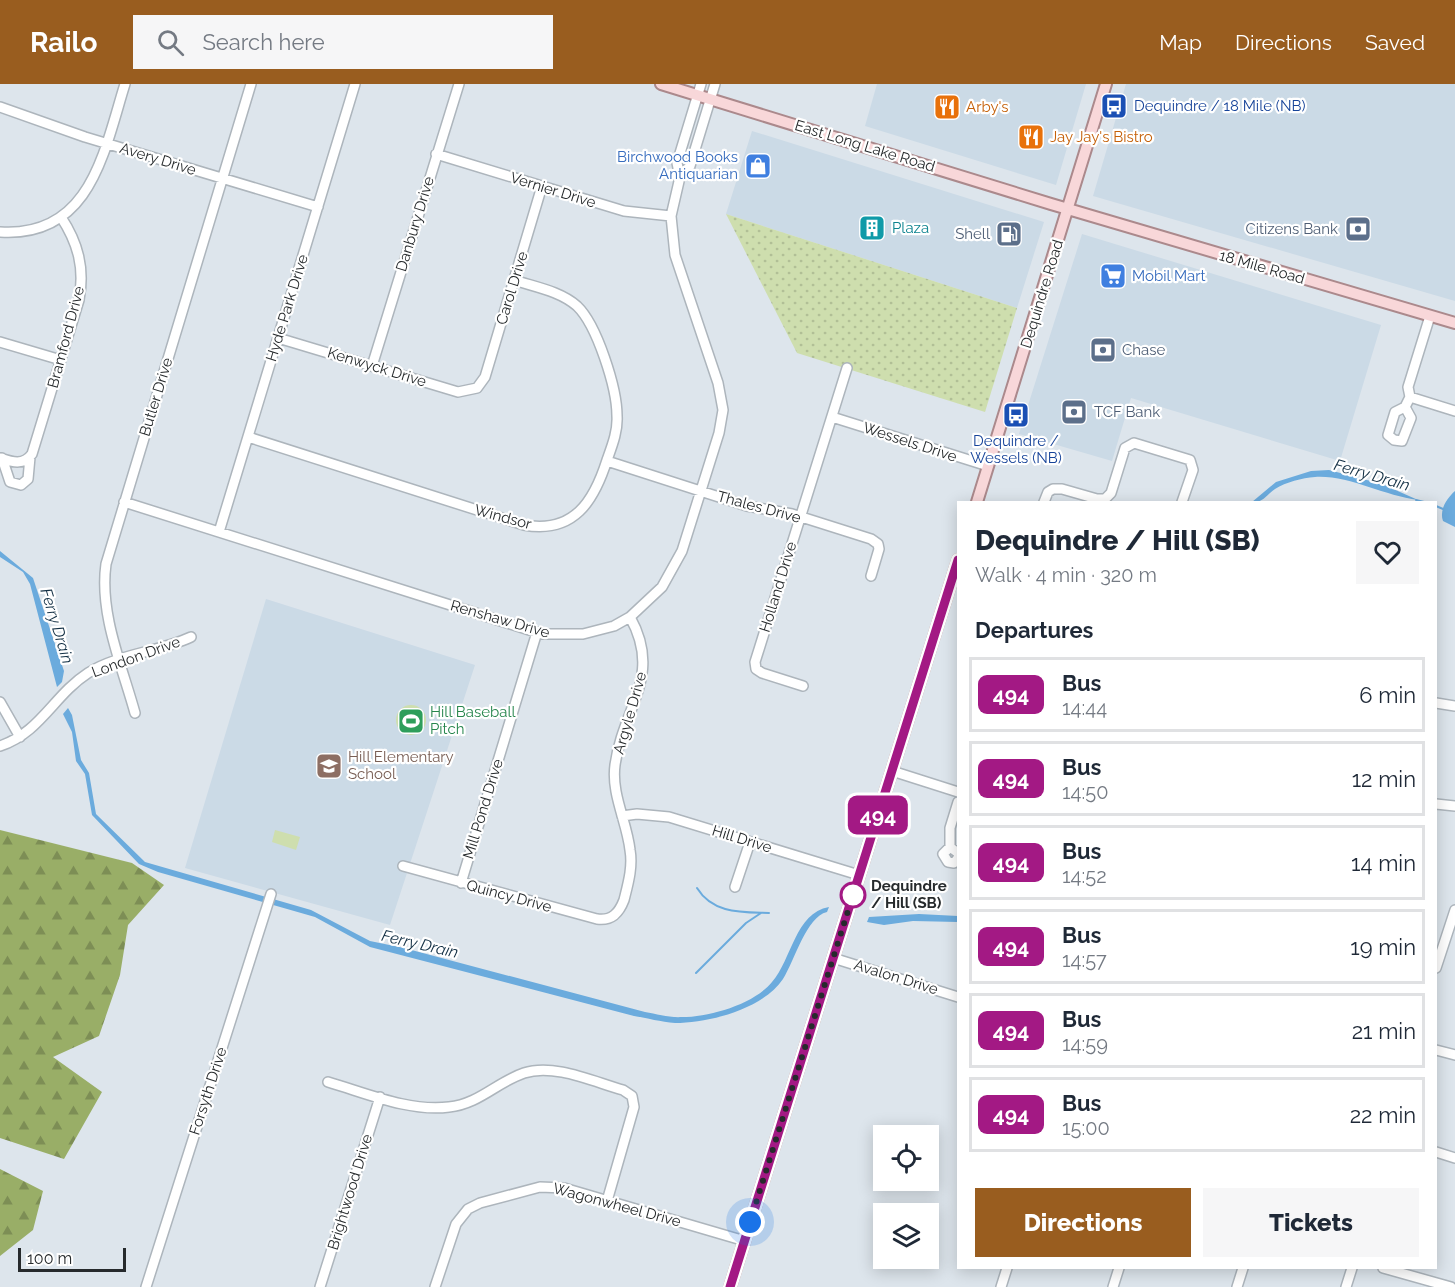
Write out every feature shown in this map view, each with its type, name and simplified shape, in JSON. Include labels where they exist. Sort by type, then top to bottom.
[{"type":"main road","name":"East Long Lake Road","points":[[661,84],[1069,209]]},
{"type":"main road","name":"Dequindre Road","points":[[977,501],[1106,84]]},
{"type":"main road","name":"18 Mile Road","points":[[1069,209],[1455,323]]},
{"type":"main road","points":[[730,1287],[957,569]]},
{"type":"street","points":[[0,232],[35,229],[61,217],[78,202],[90,187],[125,84]]},
{"type":"street","name":"Butler Drive","points":[[135,713],[105,603],[104,582],[108,556],[250,84]]},
{"type":"street","name":"Hyde Park Drive","points":[[219,532],[355,84]]},
{"type":"street","name":"Danbury Drive","points":[[372,366],[459,84]]},
{"type":"street","name":"Renshaw Drive","points":[[124,502],[537,632],[583,634],[604,629],[630,617],[655,596],[672,573],[721,426],[722,398],[675,255],[671,216],[680,177],[677,163],[701,84]]},
{"type":"street","name":"Renshaw Drive","points":[[680,177],[690,166],[715,84]]},
{"type":"street","name":"Avery Drive","points":[[0,107],[106,143],[318,207]]},
{"type":"street","name":"Vernier Drive","points":[[436,154],[624,211],[671,216]]},
{"type":"street","name":"Carol Drive","points":[[477,388],[485,377],[542,186]]},
{"type":"street","name":"Bramford Drive","points":[[1,458],[10,482],[21,485],[28,479],[30,457],[79,300],[81,274],[77,248],[61,217]]},
{"type":"street","name":"Windsor","points":[[248,437],[516,523],[537,527],[561,523],[580,512],[598,488],[607,461],[616,432],[616,404],[591,325],[569,300],[514,280]]},
{"type":"street","points":[[1405,407],[1410,397],[1408,387],[1430,316]]},
{"type":"street","name":"Kenwyck Drive","points":[[278,338],[458,392],[477,388]]},
{"type":"street","points":[[0,342],[61,360]]},
{"type":"street","name":"Holland Drive","points":[[802,686],[762,673],[756,669],[756,658],[847,368]]},
{"type":"street","points":[[1410,397],[1455,411]]},
{"type":"street","name":"Wessels Drive","points":[[832,417],[988,466]]},
{"type":"street","points":[[1044,501],[1048,492],[1056,489],[1097,500],[1109,497],[1125,448],[1130,443],[1187,458],[1192,462],[1193,470],[1182,501]]},
{"type":"street","points":[[1,458],[18,462],[30,457]]},
{"type":"street","name":"Thales Drive","points":[[607,461],[753,507],[800,517],[875,541],[879,549],[871,576]]},
{"type":"street","name":"Argyle Drive","points":[[615,915],[624,898],[631,861],[615,783],[615,764],[644,663],[642,642],[630,617]]},
{"type":"street","name":"Mill Pond Drive","points":[[461,883],[537,632]]},
{"type":"street","name":"London Drive","points":[[0,746],[20,737],[36,725],[83,676],[97,668],[171,646],[191,637]]},
{"type":"street","points":[[0,702],[20,737]]},
{"type":"street","points":[[1437,703],[1455,706]]},
{"type":"street","points":[[892,771],[957,792]]},
{"type":"street","points":[[1437,804],[1455,806]]},
{"type":"street","points":[[957,805],[950,828],[954,850],[944,852],[945,859],[951,863],[957,859]]},
{"type":"street","name":"Hill Drive","points":[[622,816],[637,814],[669,817],[859,875]]},
{"type":"street","points":[[735,887],[750,842]]},
{"type":"street","name":"Quincy Drive","points":[[402,866],[597,919],[605,920],[615,915]]},
{"type":"street","name":"Forsyth Drive","points":[[146,1287],[269,899]]},
{"type":"street","points":[[1437,965],[1455,910]]},
{"type":"street","name":"Avalon Drive","points":[[833,958],[957,997]]},
{"type":"street","points":[[1437,1050],[1455,1055]]},
{"type":"street","points":[[328,1082],[421,1107],[450,1107],[478,1100],[524,1073],[541,1070],[626,1092],[633,1099],[634,1107],[607,1201]]},
{"type":"street","name":"Brightwood Drive","points":[[320,1287],[380,1097]]},
{"type":"street","points":[[1437,1152],[1455,1158]]},
{"type":"street","name":"Wagonwheel Drive","points":[[435,1287],[456,1224],[471,1207],[548,1186],[745,1240]]},
{"type":"street","points":[[1001,1287],[1007,1269]]},
{"type":"street","points":[[1113,1287],[1119,1269]]},
{"type":"street","points":[[1236,1287],[1243,1269]]},
{"type":"street","points":[[1346,1287],[1352,1269]]},
{"type":"street","points":[[1387,1269],[1450,1287]]},
{"type":"shaded area","points":[[877,84],[1086,84],[1056,185],[865,126]]},
{"type":"shaded area","points":[[1126,84],[1455,84],[1455,301],[1093,196]]},
{"type":"shaded area","points":[[752,131],[1044,222],[1017,308],[726,214]]},
{"type":"shaded area","points":[[1082,234],[1381,325],[1340,461],[1131,398],[1112,461],[1019,434]]},
{"type":"shaded area","name":"Hill Elementary School","points":[[266,599],[475,665],[390,925],[185,868]]},
{"type":"green space","points":[[726,214],[1017,308],[985,412],[797,353]]},
{"type":"green space","name":"Hill Baseball Pitch","points":[[411,705],[422,709],[426,720],[422,731],[411,735],[400,731],[396,720],[400,709]]},
{"type":"green space","points":[[0,830],[132,863],[164,885],[128,925],[120,975],[99,1036],[53,1057],[102,1092],[64,1159],[0,1138]]},
{"type":"green space","points":[[275,830],[300,837],[296,850],[272,842]]},
{"type":"green space","points":[[0,1169],[43,1191],[33,1230],[0,1256]]},
{"type":"water","name":"Ferry Drain","points":[[1329,470],[1382,484],[1418,500],[1341,479],[1315,477],[1284,484],[1262,500],[1253,501],[1276,482],[1311,471]]},
{"type":"water","points":[[1455,491],[1455,527],[1443,521],[1442,513],[1444,504]]},
{"type":"water","name":"Ferry Drain","points":[[0,551],[33,578],[64,671],[62,682],[57,687],[30,584],[23,572],[0,557]]},
{"type":"water","name":"Ferry Drain","points":[[68,708],[72,715],[81,760],[89,773],[96,814],[145,862],[311,910],[370,941],[645,1012],[673,1017],[693,1016],[731,1008],[764,990],[779,972],[801,927],[818,911],[829,907],[827,912],[813,922],[807,930],[783,979],[774,990],[762,999],[734,1012],[689,1022],[675,1023],[634,1016],[370,947],[315,917],[158,872],[139,864],[92,815],[85,774],[76,761],[72,732],[63,714]]},
{"type":"water","points":[[919,914],[957,916],[957,922],[913,921],[884,925],[867,922],[869,917]]},
{"type":"waterway","name":"Ferry Drain","points":[[1416,500],[1420,501]]},
{"type":"waterway","points":[[1437,506],[1443,509]]},
{"type":"waterway","points":[[697,888],[711,903],[720,907],[739,912],[769,913]]},
{"type":"waterway","points":[[696,973],[746,923],[761,913]]},
{"type":"bus line","name":"494","points":[[730,1287],[957,563]]},
{"type":"place","name":"Dequindre / 18 Mile (NB)","points":[[1114,106]]},
{"type":"place","name":"Arby's","points":[[947,107]]},
{"type":"place","name":"Jay Jay's Bistro","points":[[1031,137]]},
{"type":"place","name":"Birchwood Books Antiquarian","points":[[758,166]]},
{"type":"place","name":"Plaza","points":[[872,228]]},
{"type":"place","name":"Citizens Bank","points":[[1358,229]]},
{"type":"place","name":"Shell","points":[[1009,234]]},
{"type":"place","name":"Mobil Mart","points":[[1113,276]]},
{"type":"place","name":"Chase","points":[[1103,350]]},
{"type":"place","name":"TCF Bank","points":[[1074,412]]},
{"type":"place","name":"Dequindre / Wessels (NB)","points":[[1016,415]]},
{"type":"place","name":"Hill Baseball Pitch","points":[[411,721]]},
{"type":"place","name":"Hill Elementary School","points":[[329,766]]},
{"type":"place","name":"Dequindre / Hill (SB)","points":[[853,895]]},
{"type":"route","points":[[750,1222],[853,895]]}]
